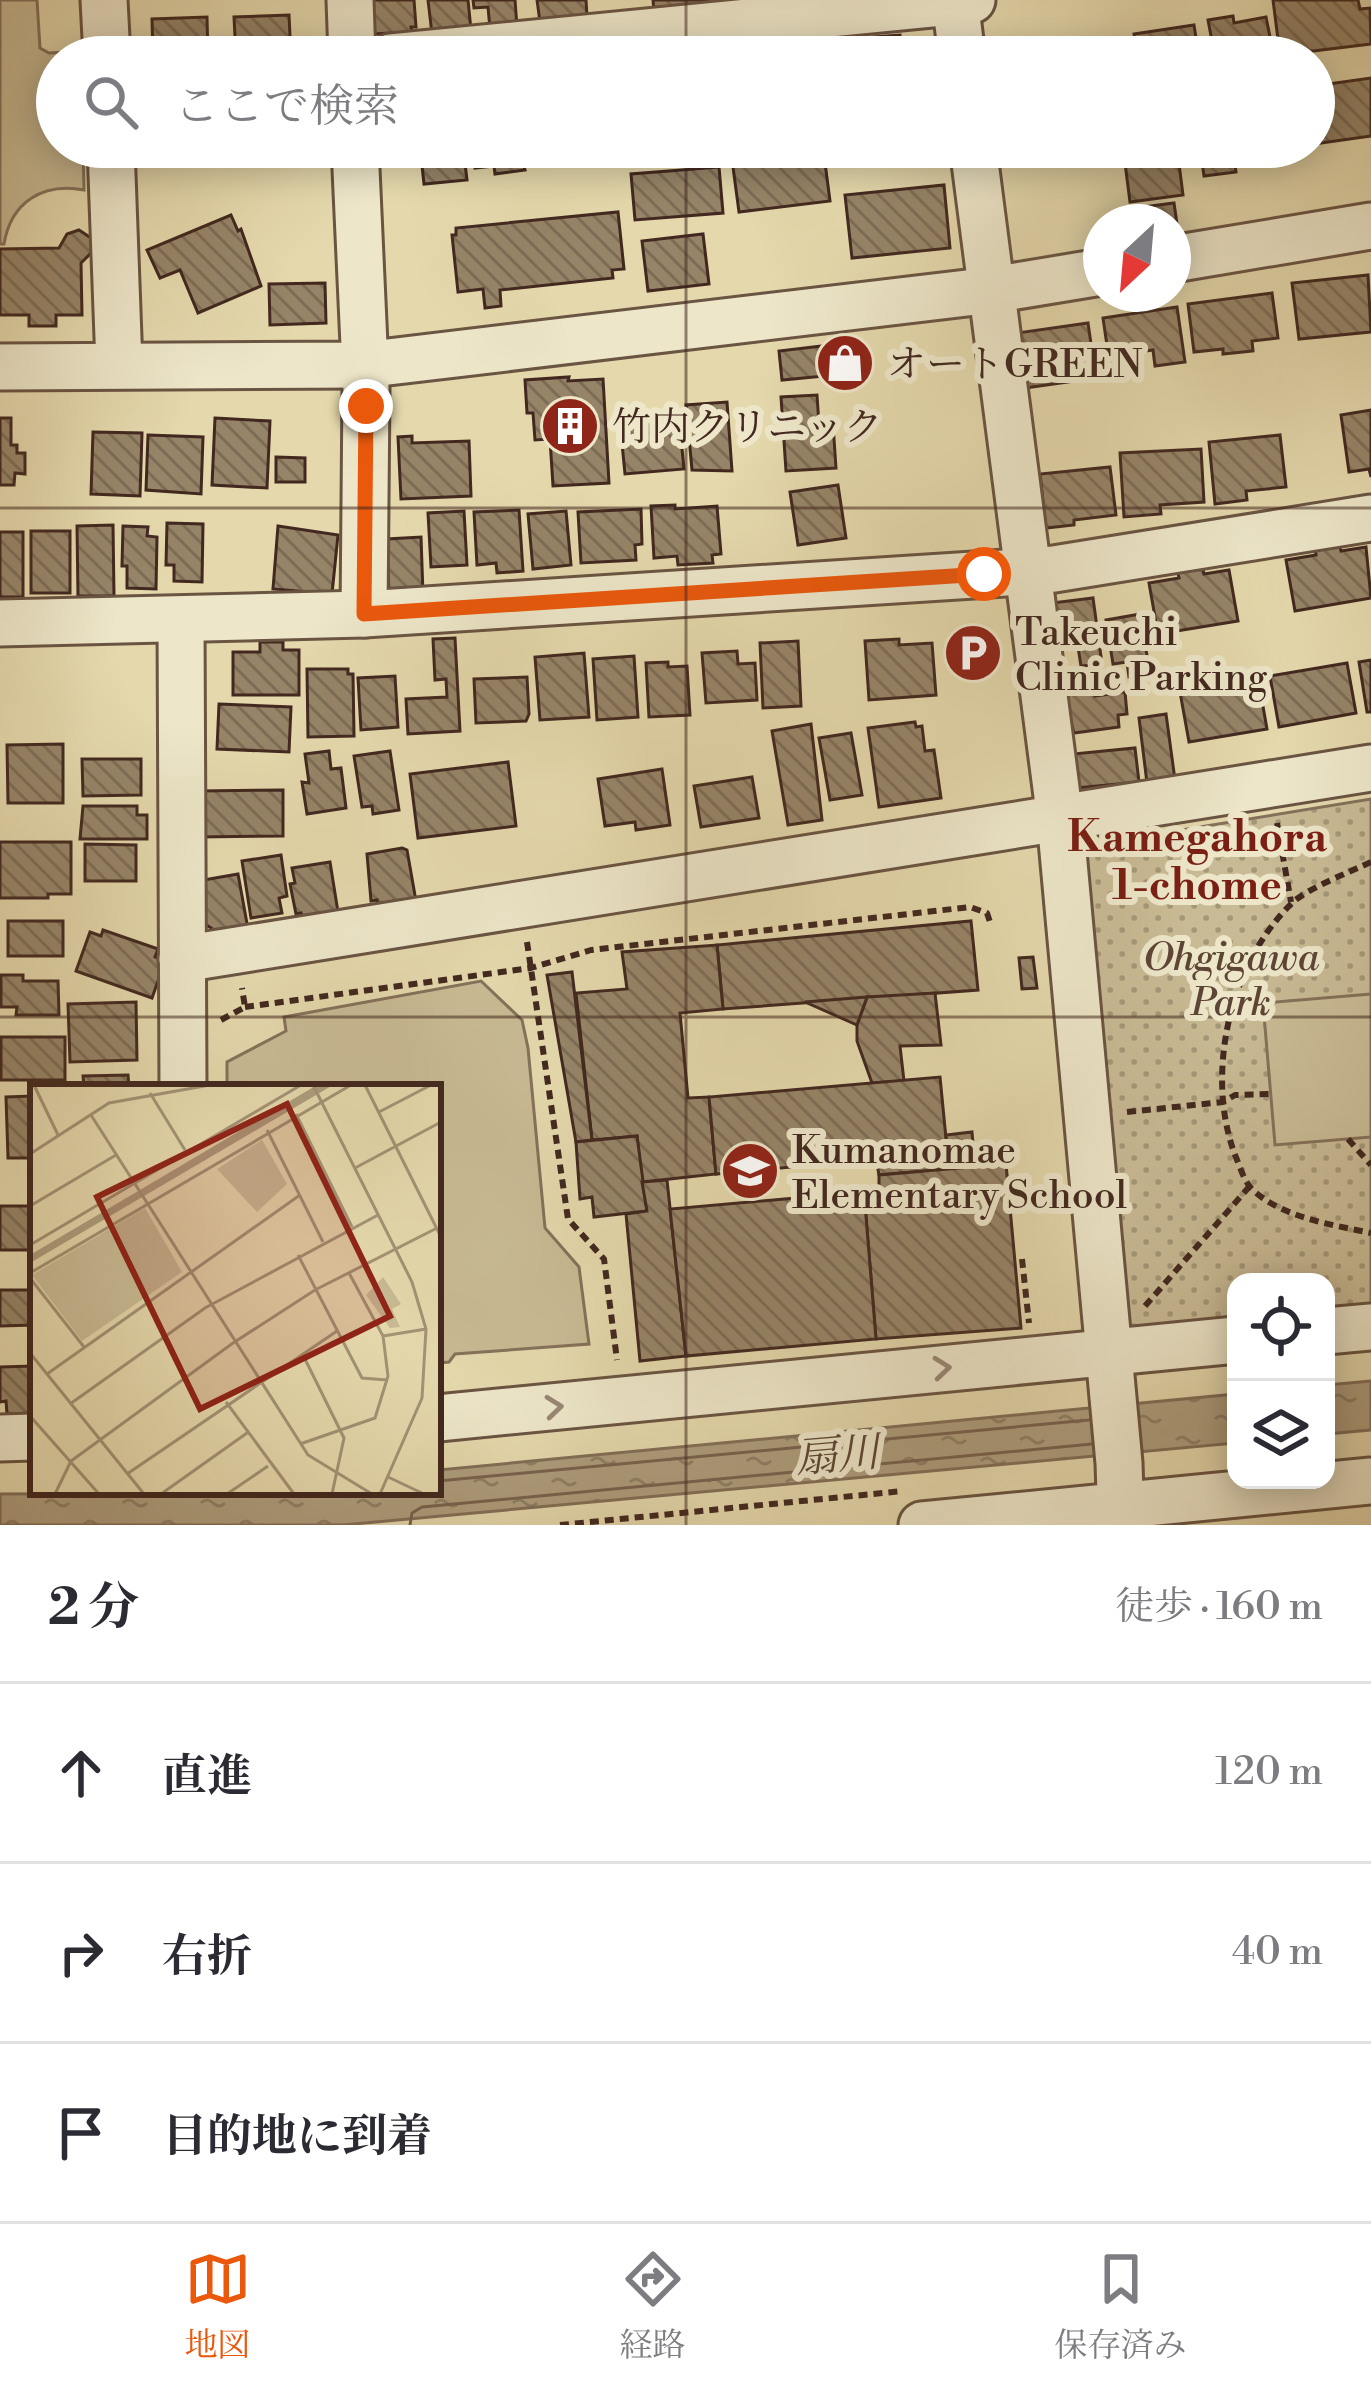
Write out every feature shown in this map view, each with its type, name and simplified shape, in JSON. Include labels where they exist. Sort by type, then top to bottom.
[{"type":"street","points":[[104,0],[106,36]]},
{"type":"street","points":[[350,0],[351,36]]},
{"type":"street","points":[[509,36],[616,17],[960,1],[961,36]]},
{"type":"street","points":[[111,168],[119,365]]},
{"type":"street","points":[[356,168],[366,389],[364,614]]},
{"type":"street","points":[[976,168],[1060,819],[1119,1498]]},
{"type":"street","points":[[1191,256],[1371,226]]},
{"type":"street","points":[[0,367],[363,365],[992,290],[1083,275]]},
{"type":"street","points":[[0,623],[364,614],[1029,572],[1371,518]]},
{"type":"street","points":[[181,620],[183,1084]]},
{"type":"street","points":[[182,959],[1371,768]]},
{"type":"street","points":[[1335,1330],[1371,1327]]},
{"type":"street","points":[[441,1418],[1109,1374],[1227,1342]]},
{"type":"street","points":[[913,1508],[1371,1481]]},
{"type":"path","points":[[1278,831],[1292,902]]},
{"type":"path","points":[[1371,862],[1292,902],[1240,983],[1230,1017],[1222,1102],[1232,1145],[1250,1187],[1286,1209],[1371,1233]]},
{"type":"path","points":[[207,1026],[245,1007],[531,968],[591,950],[970,908],[987,913],[990,922]]},
{"type":"path","points":[[526,934],[568,1219],[604,1259],[617,1366]]},
{"type":"path","points":[[242,982],[245,1007]]},
{"type":"path","points":[[1088,1116],[1271,1094]]},
{"type":"path","points":[[1348,1139],[1371,1165]]},
{"type":"path","points":[[1157,1293],[1250,1187]]},
{"type":"path","points":[[1022,1259],[1030,1336]]},
{"type":"path","points":[[560,1525],[913,1508]]},
{"type":"green space","points":[[0,0],[37,0],[36,168],[83,168],[84,190],[55,189],[31,198],[0,244]]},
{"type":"green space","name":"Ohgigawa Park","points":[[1371,799],[1371,1316],[1335,1319],[1335,1273],[1227,1273],[1227,1330],[1142,1339],[1124,1323],[1078,861],[1090,845]]},
{"type":"green space","points":[[481,981],[522,1020],[545,1228],[579,1267],[589,1344],[455,1354],[449,1362],[441,1363],[441,1084],[227,1084],[227,1062],[286,1031],[284,1017]]},
{"type":"green space","points":[[1371,994],[1371,1137],[1275,1145],[1263,1003]]},
{"type":"water","points":[[1371,1381],[1371,1430],[1335,1433],[1335,1384]]},
{"type":"water","name":"扇川","points":[[1227,1395],[1227,1444],[343,1525],[0,1525],[0,1494],[441,1495],[441,1470]]},
{"type":"building","points":[[372,0],[414,0],[416,27],[411,27],[412,32],[373,34]]},
{"type":"building","points":[[428,0],[468,0],[471,30],[432,34]]},
{"type":"building","points":[[473,0],[515,0],[517,27],[490,29],[488,7],[474,8]]},
{"type":"building","points":[[537,0],[586,0],[587,17],[540,22]]},
{"type":"building","points":[[653,0],[709,0],[710,6],[654,11]]},
{"type":"building","points":[[1273,0],[1358,0],[1360,9],[1370,8],[1371,44],[1335,48],[1335,36],[1278,36]]},
{"type":"building","points":[[289,15],[290,36],[235,36],[234,17]]},
{"type":"building","points":[[1233,16],[1234,23],[1266,17],[1270,36],[1211,36],[1208,20]]},
{"type":"building","points":[[207,17],[207,36],[152,36],[152,19]]},
{"type":"building","points":[[1194,25],[1196,36],[1134,36]]},
{"type":"building","points":[[1371,78],[1371,136],[1335,141],[1335,83]]},
{"type":"building","points":[[422,168],[466,168],[467,180],[424,184]]},
{"type":"building","points":[[494,168],[525,170],[495,174]]},
{"type":"building","points":[[719,168],[723,213],[635,220],[631,174]]},
{"type":"building","points":[[733,168],[826,168],[830,201],[739,212]]},
{"type":"building","points":[[1126,168],[1180,168],[1183,195],[1130,202]]},
{"type":"building","points":[[1203,168],[1235,168],[1236,172],[1204,176]]},
{"type":"building","points":[[944,185],[950,248],[852,258],[845,195]]},
{"type":"building","points":[[618,212],[624,269],[612,270],[613,278],[500,290],[501,306],[485,308],[483,289],[458,292],[452,235],[456,228]]},
{"type":"building","points":[[231,215],[238,231],[241,229],[261,286],[198,313],[180,270],[160,278],[147,250]]},
{"type":"building","points":[[79,230],[91,238],[94,250],[81,263],[82,315],[56,315],[56,326],[29,326],[29,315],[0,315],[0,249],[59,248],[67,234]]},
{"type":"building","points":[[703,234],[709,284],[648,291],[642,241]]},
{"type":"building","points":[[1368,275],[1371,332],[1299,339],[1292,283]]},
{"type":"building","points":[[325,283],[326,323],[270,325],[269,284]]},
{"type":"building","points":[[1272,293],[1278,338],[1252,341],[1253,351],[1194,352],[1191,304]]},
{"type":"building","points":[[1178,312],[1185,362],[1155,366],[1153,350],[1138,352],[1141,369],[1111,373],[1103,318]]},
{"type":"building","points":[[1088,323],[1096,378],[1025,388],[1017,333]]},
{"type":"building","name":"オートGREEN","points":[[853,345],[856,379],[838,380],[835,347]]},
{"type":"building","points":[[822,346],[825,376],[782,380],[779,351]]},
{"type":"building","name":"竹内クリニック","points":[[569,377],[568,381],[603,379],[609,483],[553,486],[550,439],[535,440],[525,380]]},
{"type":"building","points":[[817,395],[819,425],[833,424],[836,468],[786,471],[781,397]]},
{"type":"building","points":[[727,402],[732,471],[692,470],[686,405]]},
{"type":"building","points":[[1371,410],[1371,477],[1369,469],[1349,472],[1341,415]]},
{"type":"building","points":[[0,418],[11,418],[11,445],[17,445],[17,453],[25,453],[25,474],[15,473],[14,485],[0,485]]},
{"type":"building","points":[[215,418],[270,421],[267,488],[212,485]]},
{"type":"building","points":[[679,418],[684,469],[625,474],[620,423]]},
{"type":"building","points":[[93,432],[142,433],[140,496],[91,494]]},
{"type":"building","points":[[148,435],[203,437],[201,494],[146,490]]},
{"type":"building","points":[[1280,435],[1286,487],[1246,491],[1247,500],[1215,504],[1209,442]]},
{"type":"building","points":[[412,436],[412,443],[469,441],[471,496],[401,499],[398,437]]},
{"type":"building","points":[[1201,449],[1204,502],[1160,505],[1161,514],[1124,517],[1120,453]]},
{"type":"building","points":[[276,457],[305,458],[305,482],[276,482]]},
{"type":"building","points":[[1110,467],[1116,515],[1046,528],[1040,474]]},
{"type":"building","points":[[838,485],[846,538],[798,545],[790,492]]},
{"type":"building","points":[[675,505],[675,509],[717,506],[721,554],[712,555],[713,563],[678,565],[677,556],[654,558],[651,506]]},
{"type":"building","points":[[641,509],[642,544],[635,545],[636,560],[581,563],[578,512]]},
{"type":"building","points":[[519,510],[523,571],[497,573],[496,563],[477,565],[474,512]]},
{"type":"building","points":[[464,511],[467,565],[431,567],[428,513]]},
{"type":"building","points":[[566,511],[571,565],[533,569],[528,514]]},
{"type":"building","points":[[167,523],[203,524],[202,582],[174,581],[174,565],[166,565]]},
{"type":"building","points":[[113,525],[114,596],[78,596],[77,526]]},
{"type":"building","points":[[123,526],[148,527],[147,536],[157,537],[156,589],[127,588]]},
{"type":"building","points":[[278,526],[338,535],[332,594],[273,589]]},
{"type":"building","points":[[31,531],[70,531],[70,593],[31,593]]},
{"type":"building","points":[[0,532],[23,532],[23,597],[0,597]]},
{"type":"building","points":[[421,537],[423,594],[389,595],[387,539]]},
{"type":"building","points":[[1339,542],[1341,551],[1366,547],[1371,598],[1295,611],[1286,560],[1316,555],[1315,546]]},
{"type":"building","points":[[1202,565],[1204,574],[1229,570],[1238,621],[1158,634],[1149,583],[1179,578],[1177,569]]},
{"type":"building","points":[[1093,598],[1102,664],[1081,666],[1078,647],[1061,650],[1052,603]]},
{"type":"building","points":[[1140,614],[1150,673],[1129,677],[1127,662],[1113,664],[1106,620]]},
{"type":"building","points":[[455,638],[460,731],[408,734],[406,699],[447,697],[446,679],[435,680],[433,639]]},
{"type":"building","points":[[899,639],[899,645],[932,643],[936,695],[869,700],[865,641]]},
{"type":"building","points":[[798,641],[801,706],[763,708],[760,643]]},
{"type":"building","points":[[260,642],[283,642],[283,650],[299,650],[299,695],[233,695],[233,652],[260,652]]},
{"type":"building","points":[[737,651],[738,664],[755,663],[757,700],[706,703],[702,653]]},
{"type":"building","points":[[584,653],[589,717],[540,720],[535,657]]},
{"type":"building","points":[[634,656],[638,717],[597,720],[593,659]]},
{"type":"building","points":[[1371,660],[1371,712],[1367,712],[1359,662]]},
{"type":"building","points":[[668,662],[668,667],[687,666],[690,715],[649,717],[646,663]]},
{"type":"building","points":[[1347,663],[1356,713],[1279,727],[1270,676]]},
{"type":"building","points":[[307,669],[348,669],[353,674],[354,736],[308,737]]},
{"type":"building","points":[[395,676],[398,727],[361,730],[358,678]]},
{"type":"building","points":[[527,677],[526,721],[476,723],[474,679]]},
{"type":"building","points":[[1258,678],[1267,729],[1189,742],[1180,692]]},
{"type":"building","points":[[1095,689],[1095,696],[1125,692],[1127,714],[1118,715],[1119,727],[1074,733],[1064,693]]},
{"type":"building","points":[[219,704],[291,707],[289,752],[217,749]]},
{"type":"building","points":[[1166,714],[1175,780],[1147,783],[1139,718]]},
{"type":"building","points":[[915,722],[916,727],[922,726],[925,751],[934,750],[941,798],[879,807],[868,728]]},
{"type":"building","points":[[811,724],[822,820],[788,825],[772,731]]},
{"type":"building","points":[[851,733],[862,795],[830,800],[819,738]]},
{"type":"building","points":[[63,744],[63,803],[8,803],[7,745]]},
{"type":"building","points":[[1135,748],[1139,782],[1076,788],[1073,754]]},
{"type":"building","points":[[329,751],[331,769],[341,768],[346,808],[307,814],[302,782],[309,783],[305,754]]},
{"type":"building","points":[[390,751],[399,810],[373,814],[372,806],[362,807],[354,756]]},
{"type":"building","points":[[82,759],[141,759],[141,795],[83,796]]},
{"type":"building","points":[[508,762],[516,826],[418,838],[410,774]]},
{"type":"building","points":[[662,769],[670,825],[636,830],[635,822],[605,826],[598,779]]},
{"type":"building","points":[[752,777],[759,818],[701,827],[694,786]]},
{"type":"building","points":[[283,790],[283,836],[199,837],[199,791]]},
{"type":"building","points":[[83,806],[137,806],[137,815],[147,815],[147,839],[80,839]]},
{"type":"building","points":[[0,842],[71,842],[71,894],[0,898]]},
{"type":"building","points":[[85,844],[136,845],[136,881],[85,881]]},
{"type":"building","points":[[407,850],[416,901],[379,909],[377,900],[371,901],[367,854]]},
{"type":"building","points":[[281,855],[287,896],[279,898],[282,913],[251,918],[242,861]]},
{"type":"building","points":[[330,862],[338,912],[302,918],[301,913],[296,914],[290,884],[295,883],[292,868]]},
{"type":"building","points":[[238,874],[248,929],[220,934],[205,924],[198,881]]},
{"type":"building","points":[[8,921],[63,921],[63,956],[8,956]]},
{"type":"building","points":[[971,921],[978,990],[723,1009],[717,945]]},
{"type":"building","points":[[103,930],[158,949],[155,957],[165,961],[152,998],[76,971],[90,932],[101,936]]},
{"type":"building","points":[[717,945],[723,1009],[680,1013],[688,1098],[709,1097],[716,1174],[642,1182],[637,1136],[592,1140],[576,993],[627,989],[622,952]]},
{"type":"building","points":[[1033,957],[1037,988],[1022,989],[1019,958]]},
{"type":"building","points":[[572,972],[592,1140],[576,1142],[547,975]]},
{"type":"building","points":[[1,975],[23,975],[23,981],[58,981],[59,1015],[16,1015],[17,1007],[1,1007]]},
{"type":"building","points":[[935,993],[941,1045],[900,1046],[904,1081],[872,1083],[857,1041],[867,997]]},
{"type":"building","points":[[867,997],[857,1025],[805,1002]]},
{"type":"building","points":[[136,1002],[137,1060],[70,1062],[68,1004]]},
{"type":"building","points":[[1,1037],[65,1037],[65,1080],[1,1080]]},
{"type":"building","points":[[128,1075],[129,1084],[84,1084],[83,1076]]},
{"type":"building","points":[[940,1077],[949,1169],[879,1175],[876,1159],[716,1174],[709,1097]]},
{"type":"building","points":[[30,1096],[30,1158],[8,1158],[6,1097]]},
{"type":"building","points":[[972,1132],[975,1167],[949,1169],[946,1135]]},
{"type":"building","points":[[637,1136],[647,1211],[594,1217],[592,1197],[580,1199],[576,1142]]},
{"type":"building","points":[[1006,1164],[1021,1328],[876,1339],[864,1192],[879,1190],[879,1175]]},
{"type":"building","points":[[667,1180],[686,1356],[640,1361],[626,1214],[647,1211],[642,1182]]},
{"type":"building","points":[[864,1192],[876,1339],[686,1356],[670,1209]]},
{"type":"building","points":[[0,1206],[30,1206],[30,1250],[0,1250]]},
{"type":"building","points":[[0,1290],[30,1290],[30,1325],[0,1326]]},
{"type":"building","points":[[30,1366],[30,1413],[7,1414],[6,1401],[0,1402],[0,1367]]},
{"type":"place","name":"オートGREEN","points":[[845,363]]},
{"type":"place","name":"竹内クリニック","points":[[570,426]]},
{"type":"place","name":"Takeuchi Clinic Parking","points":[[973,653]]},
{"type":"place","name":"Kumanomae Elementary School","points":[[750,1171]]},
{"type":"district","name":"Kamegahora 1-chome","points":[[1197,860]]},
{"type":"route","points":[[366,406],[364,614],[984,574]]}]
